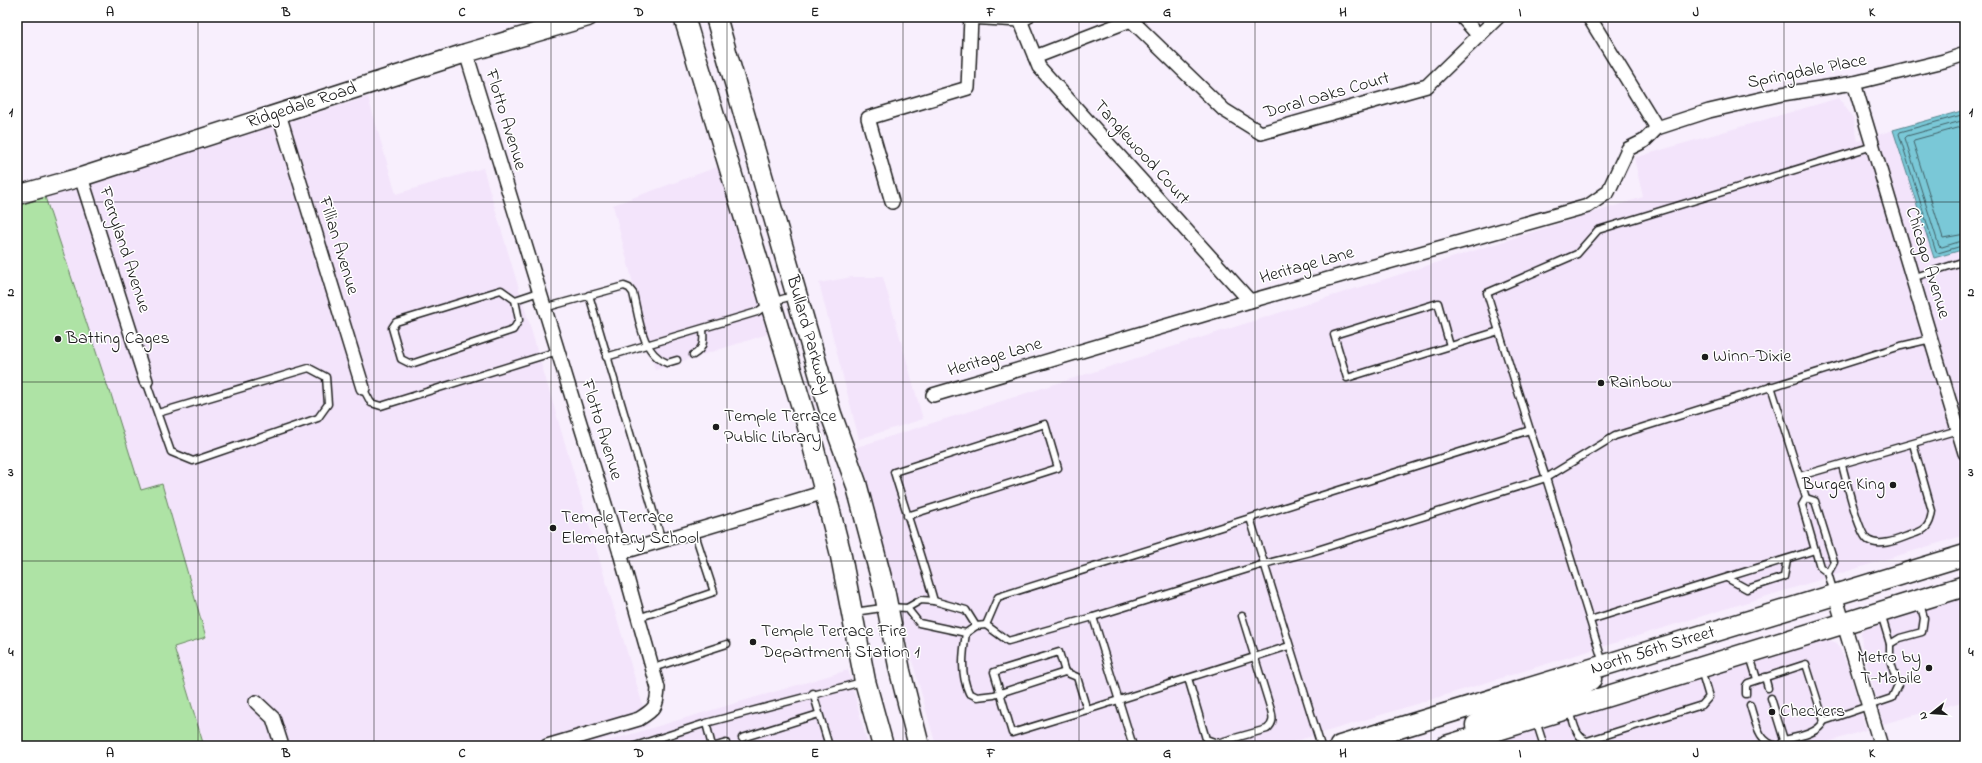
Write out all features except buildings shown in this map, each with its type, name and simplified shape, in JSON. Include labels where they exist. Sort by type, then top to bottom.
[{"type":"main road","name":"Bullard Parkway","points":[[684,17],[809,430],[840,551],[865,681],[883,746]]},
{"type":"main road","name":"Bullard Parkway","points":[[716,17],[832,414],[898,608],[900,671],[920,746]]},
{"type":"main road","name":"North 56th Street","points":[[1340,746],[1367,741],[1965,554]]},
{"type":"main road","name":"North 56th Street","points":[[1446,746],[1478,738],[1535,718],[1965,586]]},
{"type":"main road","points":[[1478,738],[1476,725],[1488,718],[1571,690],[1594,676],[1604,666]]},
{"type":"street","name":"Ridgedale Road","points":[[17,195],[279,114],[466,53],[588,17]]},
{"type":"street","points":[[892,202],[868,118],[968,88],[970,17],[1024,18]]},
{"type":"street","points":[[1462,17],[1479,36]]},
{"type":"street","name":"Doral Oaks Court","points":[[1132,18],[1224,110],[1261,133],[1427,86],[1498,17]]},
{"type":"street","points":[[1589,17],[1657,128]]},
{"type":"street","name":"Tanglewood Court","points":[[1024,18],[1039,67],[1250,301]]},
{"type":"street","points":[[1035,57],[1132,18]]},
{"type":"street","name":"Flotto Avenue","points":[[466,53],[620,553],[658,688],[657,704],[650,712],[639,719],[547,746]]},
{"type":"street","name":"Springdale Place","points":[[1657,128],[1709,111],[1782,94],[1854,83],[1944,61],[1965,54]]},
{"type":"street","name":"Chicago Avenue","points":[[1854,83],[1931,339],[1962,429],[1965,453]]},
{"type":"street","name":"Fillian Avenue","points":[[279,114],[363,388]]},
{"type":"street","name":"Heritage Lane","points":[[932,395],[1250,301],[1588,206],[1608,192],[1628,149],[1644,141],[1657,128]]},
{"type":"street","name":"Ferryland Avenue","points":[[81,176],[146,381]]},
{"type":"street","points":[[620,553],[825,492]]},
{"type":"street","points":[[1834,595],[1881,746]]},
{"type":"street","points":[[256,702],[273,718],[282,746]]},
{"type":"lane","points":[[1604,666],[1487,293],[1577,254],[1598,230],[1873,146]]},
{"type":"lane","points":[[1912,278],[1965,261]]},
{"type":"lane","points":[[544,308],[619,286],[630,288],[646,345],[659,360],[666,363],[677,360]]},
{"type":"lane","points":[[501,290],[515,300],[519,320],[513,330],[411,364],[402,359],[392,328],[396,322],[501,290]]},
{"type":"lane","points":[[515,300],[539,292]]},
{"type":"lane","points":[[606,357],[757,312],[771,302],[796,295]]},
{"type":"lane","points":[[589,296],[662,541]]},
{"type":"lane","points":[[1450,346],[1438,303],[1334,335],[1347,378],[1499,331]]},
{"type":"lane","points":[[693,355],[700,352],[702,346],[703,329]]},
{"type":"lane","points":[[1087,710],[1077,676],[1065,672],[1000,693],[977,697],[969,693],[963,673],[962,655],[966,634],[976,626],[986,625],[1008,641],[1092,618],[1264,564],[1311,552],[1546,478],[1615,436],[1901,346],[1931,339]]},
{"type":"lane","points":[[363,388],[372,403],[381,406],[558,350]]},
{"type":"lane","points":[[146,381],[171,452],[193,461],[318,418],[328,404],[326,377],[309,368],[158,414]]},
{"type":"lane","points":[[1772,386],[1806,498],[1802,505],[1820,567],[1828,573],[1834,595]]},
{"type":"lane","points":[[907,516],[1058,468],[1046,424],[894,472],[907,516],[925,567],[934,601]]},
{"type":"lane","points":[[1800,476],[1962,429]]},
{"type":"lane","points":[[986,625],[998,597],[1530,430]]},
{"type":"lane","points":[[1842,465],[1861,531],[1869,540],[1881,543],[1920,533],[1927,529],[1931,521],[1932,511],[1913,444]]},
{"type":"lane","points":[[1806,498],[1815,501],[1834,562],[1828,573]]},
{"type":"lane","points":[[1250,518],[1320,746]]},
{"type":"lane","points":[[638,618],[714,592],[694,531]]},
{"type":"lane","points":[[1590,620],[1815,550]]},
{"type":"lane","points":[[1727,578],[1747,589],[1784,578],[1787,559]]},
{"type":"lane","points":[[852,612],[898,608],[921,600],[934,601],[966,610],[976,626]]},
{"type":"lane","points":[[1890,644],[1900,638],[1922,632],[1924,618],[1919,600]]},
{"type":"lane","points":[[898,608],[919,623],[966,634]]},
{"type":"lane","points":[[1824,721],[1892,698],[1898,685],[1890,660],[1890,644],[1880,612]]},
{"type":"lane","points":[[1188,678],[1206,739],[1217,743],[1267,729],[1273,721],[1242,616]]},
{"type":"lane","points":[[1092,618],[1133,746]]},
{"type":"lane","points":[[653,668],[726,644]]},
{"type":"lane","points":[[1065,672],[1059,652],[994,672],[1012,733],[1118,701],[1289,646]]},
{"type":"lane","points":[[1749,652],[1757,679]]},
{"type":"lane","points":[[1746,694],[1746,686],[1757,679],[1806,664],[1824,721],[1821,727],[1806,734],[1784,740],[1780,746],[1773,746],[1762,738],[1750,705]]},
{"type":"lane","points":[[1569,708],[1577,734],[1581,739],[1587,741],[1706,703],[1709,698],[1701,667]]},
{"type":"lane","points":[[1765,677],[1768,688]]},
{"type":"lane","points":[[635,746],[706,722],[813,693],[865,681]]},
{"type":"lane","points":[[813,693],[829,746]]},
{"type":"lane","points":[[1771,698],[1784,740]]},
{"type":"lane","points":[[742,738],[819,714]]},
{"type":"lane","points":[[1535,718],[1544,746]]},
{"type":"lane","points":[[706,722],[712,746]]},
{"type":"lane","points":[[716,746],[726,743]]},
{"type":"shaded area","points":[[368,97],[396,194],[483,168],[649,726],[581,746],[205,746],[175,648],[207,638],[162,483],[141,490],[45,197]]},
{"type":"shaded area","points":[[1839,98],[1853,118],[1858,141],[1893,130],[1934,258],[1965,249],[1965,535],[1280,746],[936,746],[907,642],[857,447],[1643,197],[1634,158]]},
{"type":"shaded area","points":[[720,166],[771,333],[655,370],[613,205]]},
{"type":"shaded area","points":[[852,277],[883,277],[923,419],[859,439],[819,283]]},
{"type":"shaded area","points":[[1965,593],[1965,701],[1883,724],[1862,646],[1861,633],[1868,623]]},
{"type":"shaded area","points":[[1826,639],[1837,643],[1849,669],[1866,730],[1816,746],[1480,746]]},
{"type":"shaded area","points":[[848,670],[868,746],[591,746]]},
{"type":"green space","points":[[45,197],[110,391],[141,490],[162,484],[206,637],[174,647],[204,746],[17,746],[17,206]]},
{"type":"water","points":[[1965,110],[1965,249],[1934,258],[1893,130]]},
{"type":"place","name":"Batting Cages","points":[[58,339]]},
{"type":"place","name":"Winn-Dixie","points":[[1705,357]]},
{"type":"place","name":"Rainbow","points":[[1601,383]]},
{"type":"place","name":"Temple Terrace Public Library","points":[[716,427]]},
{"type":"place","name":"Burger King","points":[[1893,485]]},
{"type":"place","name":"Temple Terrace Elementary School","points":[[553,528]]},
{"type":"place","name":"Temple Terrace Fire Department Station 1","points":[[753,642]]},
{"type":"place","name":"Metro by T-Mobile","points":[[1929,668]]},
{"type":"place","name":"Checkers","points":[[1772,712]]}]
